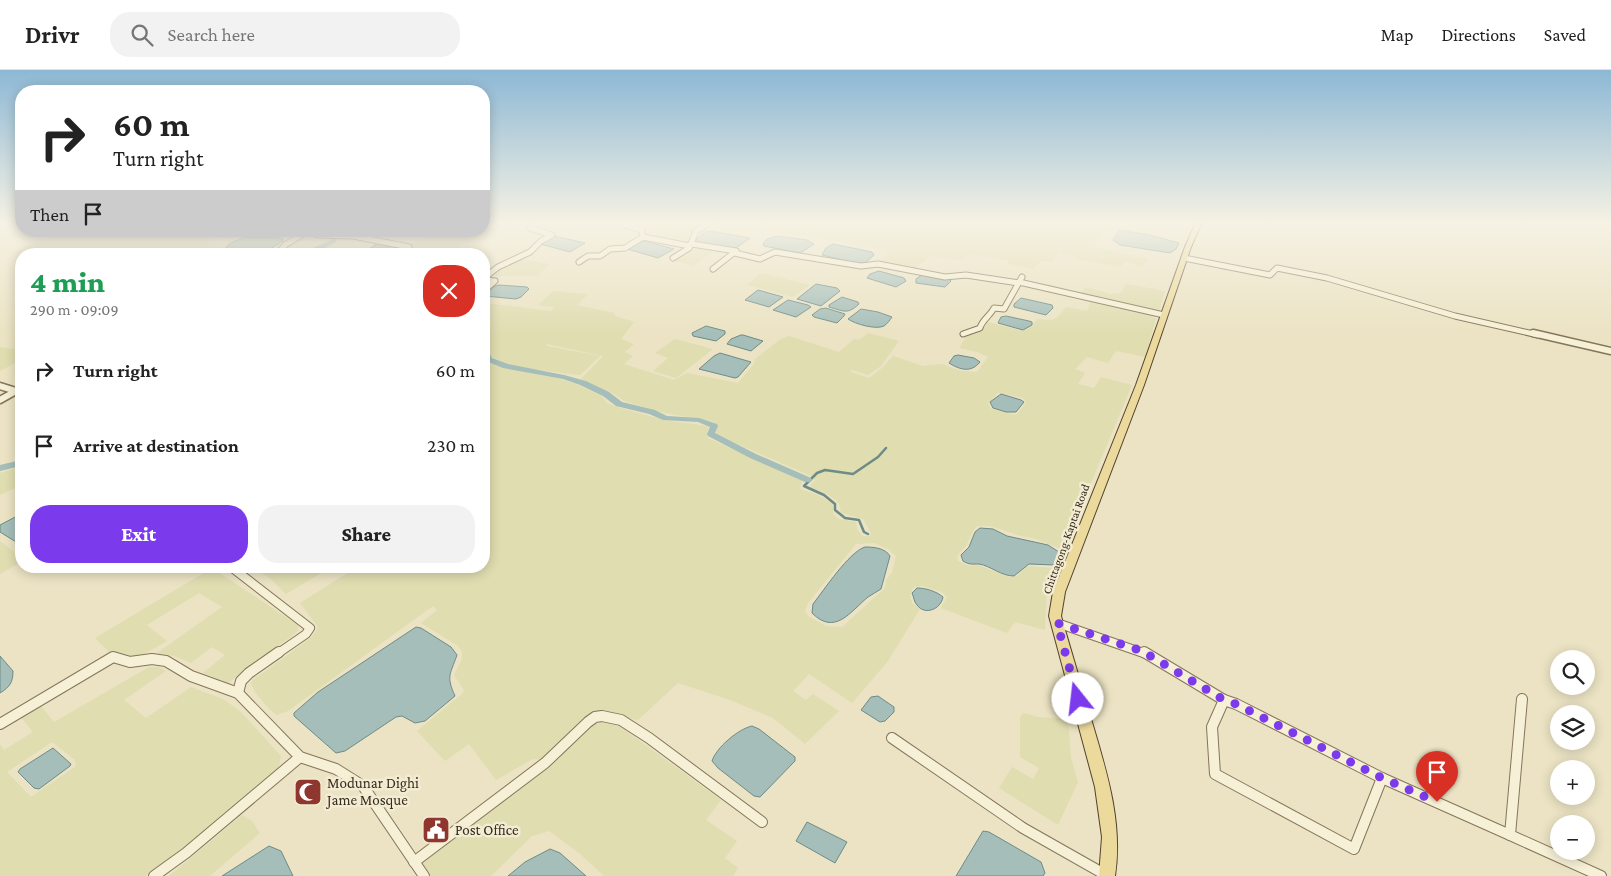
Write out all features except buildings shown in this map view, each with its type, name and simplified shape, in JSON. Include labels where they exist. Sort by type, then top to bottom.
[{"type":"main road","name":"Chittagong-Kaptai Road","points":[[1107,876],[1111,848],[1106,800],[1056,616],[1059,592],[1140,386],[1183,260]]},
{"type":"street","points":[[490,274],[498,267],[514,260]]},
{"type":"street","points":[[579,262],[583,260]]},
{"type":"street","points":[[713,269],[726,260]]},
{"type":"street","points":[[822,260],[861,266],[878,264],[945,277],[966,275],[1020,281],[1164,315]]},
{"type":"street","points":[[1192,260],[1270,275],[1276,268],[1327,278],[1455,316],[1611,351]]},
{"type":"street","points":[[963,334],[980,328],[981,323],[991,314],[994,308],[1004,309],[1020,281]]},
{"type":"street","points":[[0,386],[15,389]]},
{"type":"street","points":[[0,400],[15,392]]},
{"type":"street","points":[[238,693],[241,681],[249,673],[306,634],[310,628],[301,619],[239,573]]},
{"type":"street","points":[[1057,623],[1142,651],[1224,700],[1236,704],[1382,778],[1600,876]]},
{"type":"street","points":[[0,724],[75,678],[114,658],[118,657],[130,662],[152,659],[166,661],[191,676],[238,693],[300,757],[336,769],[363,786],[424,876]]},
{"type":"street","points":[[1510,835],[1522,699]]},
{"type":"street","points":[[1224,700],[1212,726],[1215,774],[1354,849],[1382,778]]},
{"type":"street","points":[[414,862],[545,763],[588,722],[595,717],[602,716],[621,720],[649,738],[762,822]]},
{"type":"street","points":[[892,738],[1016,825],[1069,857],[1107,876]]},
{"type":"street","points":[[154,876],[192,848],[300,757]]},
{"type":"shaded area","points":[[517,260],[550,264],[537,276],[494,276],[501,268]]},
{"type":"shaded area","points":[[673,260],[702,260],[693,266]]},
{"type":"shaded area","points":[[882,260],[926,260],[914,269],[880,261]]},
{"type":"shaded area","points":[[1002,260],[1053,260],[1041,261],[1033,269],[1008,264],[1009,261]]},
{"type":"shaded area","points":[[1079,260],[1147,260],[1144,266],[1125,262],[1121,267]]},
{"type":"shaded area","points":[[761,273],[810,285],[793,297],[747,285]]},
{"type":"shaded area","points":[[1127,284],[1165,291],[1159,311],[1080,294],[1086,287],[1111,294],[1120,293]]},
{"type":"shaded area","points":[[553,291],[588,294],[577,305],[615,313],[615,316],[634,322],[621,339],[634,344],[625,352],[633,356],[624,364],[674,380],[687,373],[738,383],[754,364],[755,359],[781,339],[789,336],[839,352],[854,339],[859,340],[868,333],[899,341],[881,366],[868,375],[852,370],[851,372],[869,378],[893,356],[923,366],[942,364],[961,371],[977,372],[988,357],[977,352],[959,348],[967,335],[982,329],[988,322],[1023,331],[1032,326],[1037,319],[1051,320],[1057,318],[1066,307],[1087,311],[1091,301],[1144,312],[1156,319],[1145,357],[1116,351],[1108,363],[1087,357],[1075,369],[1085,373],[1078,384],[1094,388],[1101,377],[1132,385],[1063,550],[1036,539],[990,526],[981,526],[976,527],[966,546],[957,557],[958,561],[969,566],[978,565],[1009,577],[1017,576],[1026,567],[1030,566],[1053,568],[1047,589],[1045,630],[1015,622],[1007,633],[941,608],[947,597],[942,592],[922,586],[913,588],[910,594],[912,603],[920,609],[888,661],[852,703],[809,674],[793,691],[806,700],[813,694],[839,711],[805,744],[773,718],[730,700],[678,683],[638,720],[599,712],[542,760],[533,759],[496,780],[469,744],[445,761],[417,731],[463,693],[464,690],[454,675],[462,659],[462,652],[458,646],[421,623],[437,610],[433,606],[288,711],[277,715],[270,710],[255,692],[251,683],[312,637],[318,627],[300,603],[347,573],[490,573],[490,361],[498,366],[560,379],[578,385],[602,396],[607,403],[624,409],[664,420],[707,426],[709,427],[707,432],[708,438],[802,481],[800,489],[816,494],[830,502],[833,505],[833,514],[839,519],[856,522],[858,531],[863,536],[870,536],[871,533],[863,519],[841,513],[836,500],[823,492],[811,488],[810,486],[815,480],[809,475],[721,437],[716,434],[717,425],[714,422],[661,412],[624,401],[614,394],[581,379],[603,356],[547,344],[547,346],[600,356],[580,375],[577,375],[507,365],[490,356],[490,304],[551,311],[554,307],[538,305]],"holes":[[[998,393],[1023,398],[1026,403],[1016,415],[991,409],[988,403]],[[874,543],[888,549],[896,556],[892,573],[886,580],[885,588],[842,627],[826,626],[808,616],[805,611],[808,603],[856,544]]]},
{"type":"shaded area","points":[[675,339],[713,349],[676,378],[653,371],[668,358],[655,353]]},
{"type":"shaded area","points":[[0,347],[15,349],[15,363],[0,371]]},
{"type":"shaded area","points":[[15,469],[15,489],[0,495],[0,473]]},
{"type":"shaded area","points":[[0,541],[15,552],[15,565],[0,574]]},
{"type":"shaded area","points":[[204,573],[220,573],[298,625],[298,631],[228,683],[203,673],[225,655],[212,647],[191,663],[174,656],[157,653],[222,607],[199,593],[147,625],[167,641],[146,653],[132,657],[121,653],[112,655],[95,638]]},
{"type":"shaded area","points":[[261,573],[321,573],[286,594],[271,579]]},
{"type":"shaded area","points":[[149,667],[159,667],[166,671],[124,700],[146,718],[191,687],[223,699],[241,712],[281,756],[279,767],[187,847],[145,876],[0,876],[0,744],[4,750],[33,732],[21,717],[40,705],[54,722]],"holes":[[[52,742],[75,760],[76,766],[31,797],[7,772]]]},
{"type":"shaded area","points":[[1023,713],[1038,717],[1068,719],[1071,758],[1078,782],[1058,825],[999,788],[1012,767],[1033,779],[1039,768],[1020,757],[1020,718]]},
{"type":"shaded area","points":[[607,721],[618,725],[721,800],[706,820],[737,841],[725,858],[738,868],[733,876],[604,876],[579,853],[549,831],[532,836],[491,876],[430,876],[422,863],[525,785],[589,726]]},
{"type":"shaded area","points":[[242,815],[252,821],[260,833],[210,876],[169,876]]},
{"type":"water","points":[[841,260],[869,260],[865,263],[859,264]]},
{"type":"water","points":[[879,271],[904,278],[906,281],[896,287],[867,278],[870,274]]},
{"type":"water","points":[[922,275],[948,278],[951,281],[945,287],[916,283],[916,279]]},
{"type":"water","points":[[816,284],[837,288],[840,291],[821,306],[797,299]]},
{"type":"water","points":[[499,285],[527,287],[529,289],[516,299],[490,296],[490,290]]},
{"type":"water","points":[[758,290],[783,297],[769,307],[745,300]]},
{"type":"water","points":[[842,297],[859,304],[848,311],[829,307],[829,305]]},
{"type":"water","points":[[1021,298],[1052,305],[1053,308],[1046,315],[1014,307],[1014,304]]},
{"type":"water","points":[[788,300],[811,307],[796,317],[773,310]]},
{"type":"water","points":[[826,308],[845,314],[837,323],[812,315],[820,309]]},
{"type":"water","points":[[861,309],[892,317],[884,326],[880,327],[871,327],[848,319]]},
{"type":"water","points":[[1006,316],[1032,322],[1032,325],[1023,330],[998,323],[1001,317]]},
{"type":"water","points":[[706,326],[725,331],[725,334],[716,341],[693,336],[692,333]]},
{"type":"water","points":[[741,335],[763,341],[751,351],[727,344],[731,339]]},
{"type":"water","points":[[720,353],[751,362],[735,378],[699,369]]},
{"type":"water","points":[[954,356],[974,358],[980,362],[969,369],[957,367],[949,363]]},
{"type":"water","points":[[1001,394],[1024,402],[1016,412],[1006,412],[993,408],[990,402]]},
{"type":"water","points":[[15,517],[15,541],[0,532],[0,525]]},
{"type":"water","points":[[980,528],[993,529],[1007,536],[1048,545],[1059,552],[1061,557],[1055,565],[1029,564],[1014,576],[1009,576],[983,565],[967,563],[963,561],[961,555],[969,547],[975,532]]},
{"type":"water","points":[[865,547],[882,550],[890,556],[881,589],[868,597],[842,619],[835,622],[820,620],[812,613],[813,604],[844,564]]},
{"type":"water","points":[[917,588],[937,593],[943,597],[942,601],[932,610],[920,608],[915,602],[912,593]]},
{"type":"water","points":[[416,627],[421,628],[451,647],[457,655],[450,676],[455,696],[425,721],[415,723],[402,716],[396,717],[345,751],[336,753],[294,716],[294,713],[318,692]]},
{"type":"water","points":[[0,656],[13,671],[10,684],[0,693]]},
{"type":"water","points":[[878,696],[894,707],[894,712],[885,721],[880,722],[861,710],[871,697]]},
{"type":"water","points":[[752,726],[759,729],[795,757],[795,761],[760,797],[754,796],[718,768],[712,761],[718,750],[728,740],[740,731]]},
{"type":"water","points":[[53,748],[71,764],[39,789],[34,788],[18,772]]},
{"type":"water","points":[[807,822],[847,842],[835,863],[796,841]]},
{"type":"water","points":[[983,831],[989,832],[1041,862],[1045,873],[1043,876],[956,876]]},
{"type":"water","points":[[269,846],[281,851],[293,876],[222,876]]},
{"type":"water","points":[[550,849],[560,853],[586,876],[508,876],[525,862]]},
{"type":"waterway","points":[[490,360],[506,366],[564,377],[583,383],[606,394],[619,404],[652,412],[666,418],[699,420],[714,426],[711,434],[714,436],[753,456],[808,480]]},
{"type":"waterway","points":[[868,534],[864,532],[859,520],[845,518],[835,510],[835,504],[824,495],[804,486],[817,473],[825,470],[853,474],[878,457],[886,448]]},
{"type":"waterway","points":[[0,468],[15,464]]},
{"type":"place","name":"Modunar Dighi Jame Mosque","points":[[308,792]]},
{"type":"place","name":"Post Office","points":[[436,830]]},
{"type":"route","points":[[1078,699],[1057,623],[1142,651],[1224,700],[1236,704],[1382,778],[1437,802]]}]
